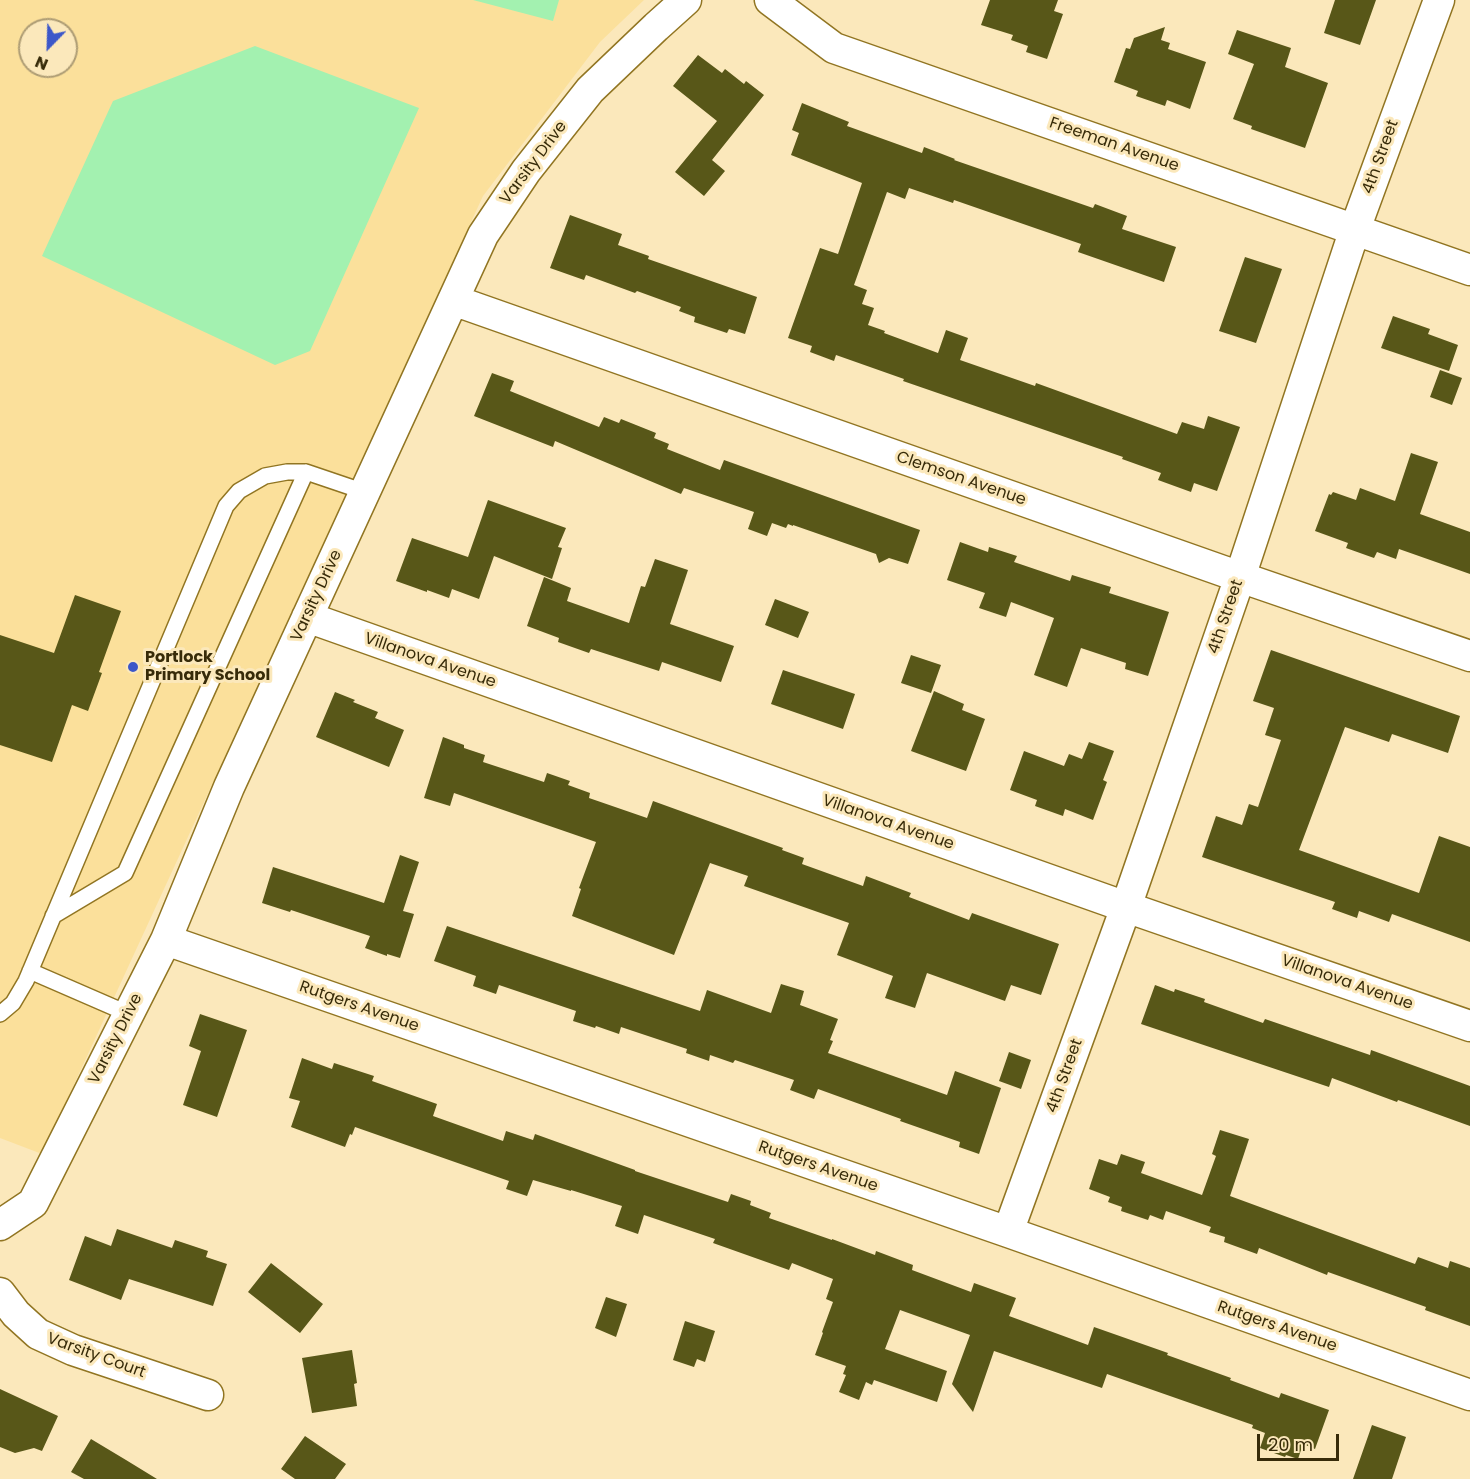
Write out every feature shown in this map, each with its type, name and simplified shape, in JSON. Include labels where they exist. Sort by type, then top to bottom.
[{"type":"street","name":"Varsity Drive","points":[[0,1224],[33,1203],[166,940],[229,787],[483,235],[526,171],[591,90],[686,0]]},
{"type":"street","name":"Freeman Avenue","points":[[771,0],[834,48],[1470,270]]},
{"type":"street","name":"4th Street","points":[[1008,1232],[1126,907],[1240,577],[1355,229],[1439,0]]},
{"type":"street","name":"Clemson Avenue","points":[[453,300],[1470,656]]},
{"type":"street","name":"Villanova Avenue","points":[[307,617],[1126,907],[1470,1026]]},
{"type":"street","name":"Rutgers Avenue","points":[[166,940],[1470,1395]]},
{"type":"street","name":"Varsity Court","points":[[0,1293],[15,1314],[38,1334],[73,1350],[208,1395]]},
{"type":"lane","points":[[0,1014],[13,1003],[30,971],[226,506],[239,491],[265,476],[287,472],[306,472],[365,492]]},
{"type":"lane","points":[[53,916],[126,873],[306,472]]},
{"type":"lane","points":[[30,971],[129,1014]]},
{"type":"shaded area","name":"Portlock Primary School","points":[[0,0],[644,0],[600,42],[483,196],[42,1154],[0,1138]]},
{"type":"green space","points":[[473,0],[559,0],[553,21]]},
{"type":"green space","points":[[255,46],[419,108],[310,351],[275,365],[42,256],[113,101]]},
{"type":"building","points":[[990,0],[1058,0],[1054,11],[1063,14],[1047,59],[1026,52],[1028,46],[1011,40],[1013,35],[981,25]]},
{"type":"building","points":[[1335,0],[1376,0],[1360,45],[1324,33]]},
{"type":"building","points":[[1165,27],[1161,40],[1170,43],[1168,49],[1206,62],[1190,109],[1167,100],[1165,106],[1136,96],[1138,91],[1114,82],[1126,48],[1130,49],[1134,38]]},
{"type":"building","points":[[1237,30],[1291,48],[1285,67],[1328,83],[1305,148],[1251,129],[1252,126],[1233,119],[1254,64],[1228,54]]},
{"type":"building","points":[[698,55],[722,73],[725,69],[744,84],[746,81],[764,95],[712,160],[725,171],[704,196],[675,172],[717,121],[673,86]]},
{"type":"building","points":[[802,103],[849,122],[847,126],[922,153],[924,147],[954,160],[1093,208],[1095,204],[1127,216],[1122,229],[1176,247],[1164,282],[1078,252],[1081,244],[954,200],[953,203],[909,188],[905,199],[887,192],[854,285],[867,290],[862,304],[874,308],[868,325],[938,353],[946,330],[968,338],[960,360],[1035,386],[1036,383],[1177,434],[1182,422],[1204,429],[1208,416],[1240,427],[1217,491],[1194,483],[1191,492],[1158,480],[1161,473],[1122,459],[1123,457],[903,381],[904,379],[836,355],[834,361],[810,352],[812,346],[788,338],[820,248],[838,254],[862,183],[791,155],[799,133],[792,130]]},
{"type":"building","points":[[570,215],[622,234],[618,245],[649,256],[648,259],[757,297],[745,334],[729,329],[727,333],[694,322],[695,317],[679,311],[681,307],[637,291],[635,293],[586,275],[584,280],[550,268]]},
{"type":"building","points":[[1245,257],[1282,269],[1256,343],[1219,331]]},
{"type":"building","points":[[1393,316],[1430,329],[1428,334],[1458,345],[1449,371],[1381,348]]},
{"type":"building","points":[[1440,370],[1462,378],[1452,405],[1430,397]]},
{"type":"building","points":[[492,373],[514,381],[510,391],[599,427],[604,417],[619,423],[621,419],[656,433],[654,438],[669,444],[667,449],[720,470],[724,460],[920,530],[908,564],[889,558],[879,563],[876,554],[788,524],[786,528],[772,523],[767,536],[748,529],[754,512],[684,488],[681,494],[555,441],[553,447],[474,416]]},
{"type":"building","points":[[1411,453],[1438,462],[1420,514],[1470,532],[1470,574],[1399,549],[1396,559],[1377,552],[1374,558],[1346,548],[1348,543],[1315,531],[1329,494],[1333,492],[1356,500],[1360,488],[1395,501]]},
{"type":"building","points":[[488,500],[566,528],[558,547],[562,548],[552,579],[494,556],[479,599],[452,589],[449,598],[396,581],[412,538],[468,557]]},
{"type":"building","points":[[960,542],[988,552],[989,547],[1017,556],[1014,562],[1070,581],[1072,575],[1111,587],[1109,593],[1169,612],[1148,676],[1125,669],[1126,663],[1081,648],[1067,687],[1034,675],[1054,618],[1011,602],[1006,617],[979,608],[985,593],[947,580]]},
{"type":"building","points":[[655,559],[688,570],[670,624],[734,646],[721,682],[662,662],[659,671],[591,649],[589,653],[558,642],[559,638],[527,626],[544,577],[571,588],[567,601],[629,623],[641,586],[645,587]]},
{"type":"building","points":[[75,595],[121,611],[88,711],[72,705],[52,762],[0,745],[0,635],[54,653]]},
{"type":"building","points":[[775,599],[809,612],[798,638],[765,625]]},
{"type":"building","points":[[1271,650],[1460,716],[1448,753],[1392,734],[1389,742],[1345,727],[1299,850],[1419,893],[1439,836],[1470,847],[1470,942],[1392,914],[1389,922],[1359,911],[1357,918],[1332,909],[1335,902],[1202,857],[1216,816],[1242,825],[1249,804],[1258,807],[1281,740],[1265,735],[1274,708],[1253,701]]},
{"type":"building","points":[[911,655],[941,665],[931,693],[901,683]]},
{"type":"building","points":[[783,670],[855,694],[843,729],[771,704]]},
{"type":"building","points":[[934,691],[964,704],[962,710],[985,719],[966,771],[911,751]]},
{"type":"building","points":[[335,692],[378,712],[375,718],[404,730],[389,767],[316,737]]},
{"type":"building","points":[[443,737],[464,745],[464,748],[485,755],[483,762],[544,782],[547,773],[570,781],[568,785],[590,793],[589,798],[647,818],[653,801],[783,848],[782,850],[804,858],[802,864],[863,886],[866,876],[911,893],[909,897],[969,920],[972,913],[1059,944],[1041,995],[1011,985],[1005,1001],[927,973],[915,1008],[885,998],[893,976],[837,955],[849,923],[744,886],[748,876],[710,863],[674,955],[572,916],[581,889],[579,888],[596,842],[454,793],[450,806],[424,798]]},
{"type":"building","points":[[1089,742],[1114,751],[1103,780],[1107,782],[1093,820],[1065,809],[1063,816],[1035,806],[1037,800],[1010,790],[1024,751],[1064,766],[1069,754],[1082,759]]},
{"type":"building","points":[[400,855],[419,862],[403,911],[414,914],[400,958],[365,948],[370,936],[262,903],[273,867],[384,903]]},
{"type":"building","points":[[447,926],[700,1011],[707,990],[771,1013],[781,984],[804,991],[800,1005],[838,1019],[828,1053],[947,1095],[955,1071],[1001,1088],[979,1154],[959,1147],[960,1142],[818,1089],[814,1099],[790,1090],[794,1080],[735,1060],[733,1063],[710,1055],[709,1061],[686,1053],[687,1049],[621,1027],[619,1034],[596,1026],[595,1028],[573,1021],[576,1011],[499,985],[496,994],[473,986],[476,976],[434,961]]},
{"type":"building","points":[[1155,985],[1205,999],[1204,1002],[1263,1023],[1265,1019],[1370,1055],[1371,1050],[1470,1086],[1470,1126],[1332,1078],[1329,1087],[1141,1024]]},
{"type":"building","points":[[200,1014],[247,1030],[217,1117],[183,1105],[201,1051],[189,1046]]},
{"type":"building","points":[[1009,1052],[1031,1060],[1021,1089],[999,1081]]},
{"type":"building","points":[[302,1058],[332,1069],[334,1063],[374,1076],[372,1081],[437,1104],[433,1116],[503,1141],[506,1131],[533,1140],[535,1134],[728,1202],[731,1194],[751,1201],[750,1205],[771,1213],[769,1218],[875,1255],[876,1251],[913,1265],[912,1270],[971,1292],[974,1283],[1016,1298],[1009,1316],[1088,1345],[1094,1327],[1168,1353],[1167,1355],[1279,1398],[1281,1393],[1329,1410],[1315,1449],[1303,1444],[1298,1459],[1286,1455],[1285,1457],[1260,1448],[1265,1433],[1252,1428],[1253,1425],[1107,1374],[1102,1388],[994,1351],[973,1412],[952,1384],[970,1335],[900,1310],[885,1349],[947,1371],[937,1402],[874,1380],[872,1385],[866,1382],[859,1400],[839,1392],[846,1375],[843,1374],[846,1366],[815,1355],[833,1302],[826,1299],[833,1279],[792,1263],[789,1270],[713,1243],[715,1239],[644,1215],[638,1234],[615,1226],[622,1206],[533,1180],[527,1196],[506,1189],[509,1181],[355,1127],[345,1147],[291,1127],[300,1101],[289,1098]]},
{"type":"building","points":[[1220,1130],[1249,1139],[1230,1196],[1415,1264],[1418,1257],[1448,1268],[1450,1261],[1470,1268],[1470,1326],[1425,1310],[1426,1307],[1328,1272],[1327,1275],[1259,1248],[1257,1254],[1224,1242],[1225,1237],[1209,1232],[1211,1227],[1166,1211],[1163,1220],[1150,1215],[1148,1220],[1121,1211],[1122,1207],[1108,1202],[1110,1197],[1089,1189],[1099,1159],[1117,1165],[1121,1154],[1145,1162],[1141,1173],[1202,1195],[1216,1156],[1212,1154]]},
{"type":"building","points":[[117,1229],[172,1248],[175,1240],[208,1251],[206,1257],[227,1264],[213,1306],[129,1279],[121,1300],[69,1280],[85,1236],[111,1246]]},
{"type":"building","points":[[271,1263],[323,1304],[300,1333],[248,1292]]},
{"type":"building","points":[[606,1297],[627,1304],[616,1337],[595,1328]]},
{"type":"building","points":[[685,1321],[715,1331],[705,1362],[697,1359],[694,1367],[673,1360]]},
{"type":"building","points":[[352,1350],[357,1383],[354,1384],[357,1406],[312,1413],[302,1358]]},
{"type":"building","points":[[0,1389],[58,1416],[42,1451],[34,1448],[15,1453],[0,1447]]},
{"type":"building","points":[[1372,1425],[1406,1437],[1392,1479],[1353,1479]]},
{"type":"building","points":[[305,1436],[346,1464],[335,1479],[295,1479],[281,1469]]},
{"type":"building","points":[[91,1439],[157,1479],[84,1479],[71,1472]]},
{"type":"place","name":"Portlock Primary School","points":[[133,667]]}]
